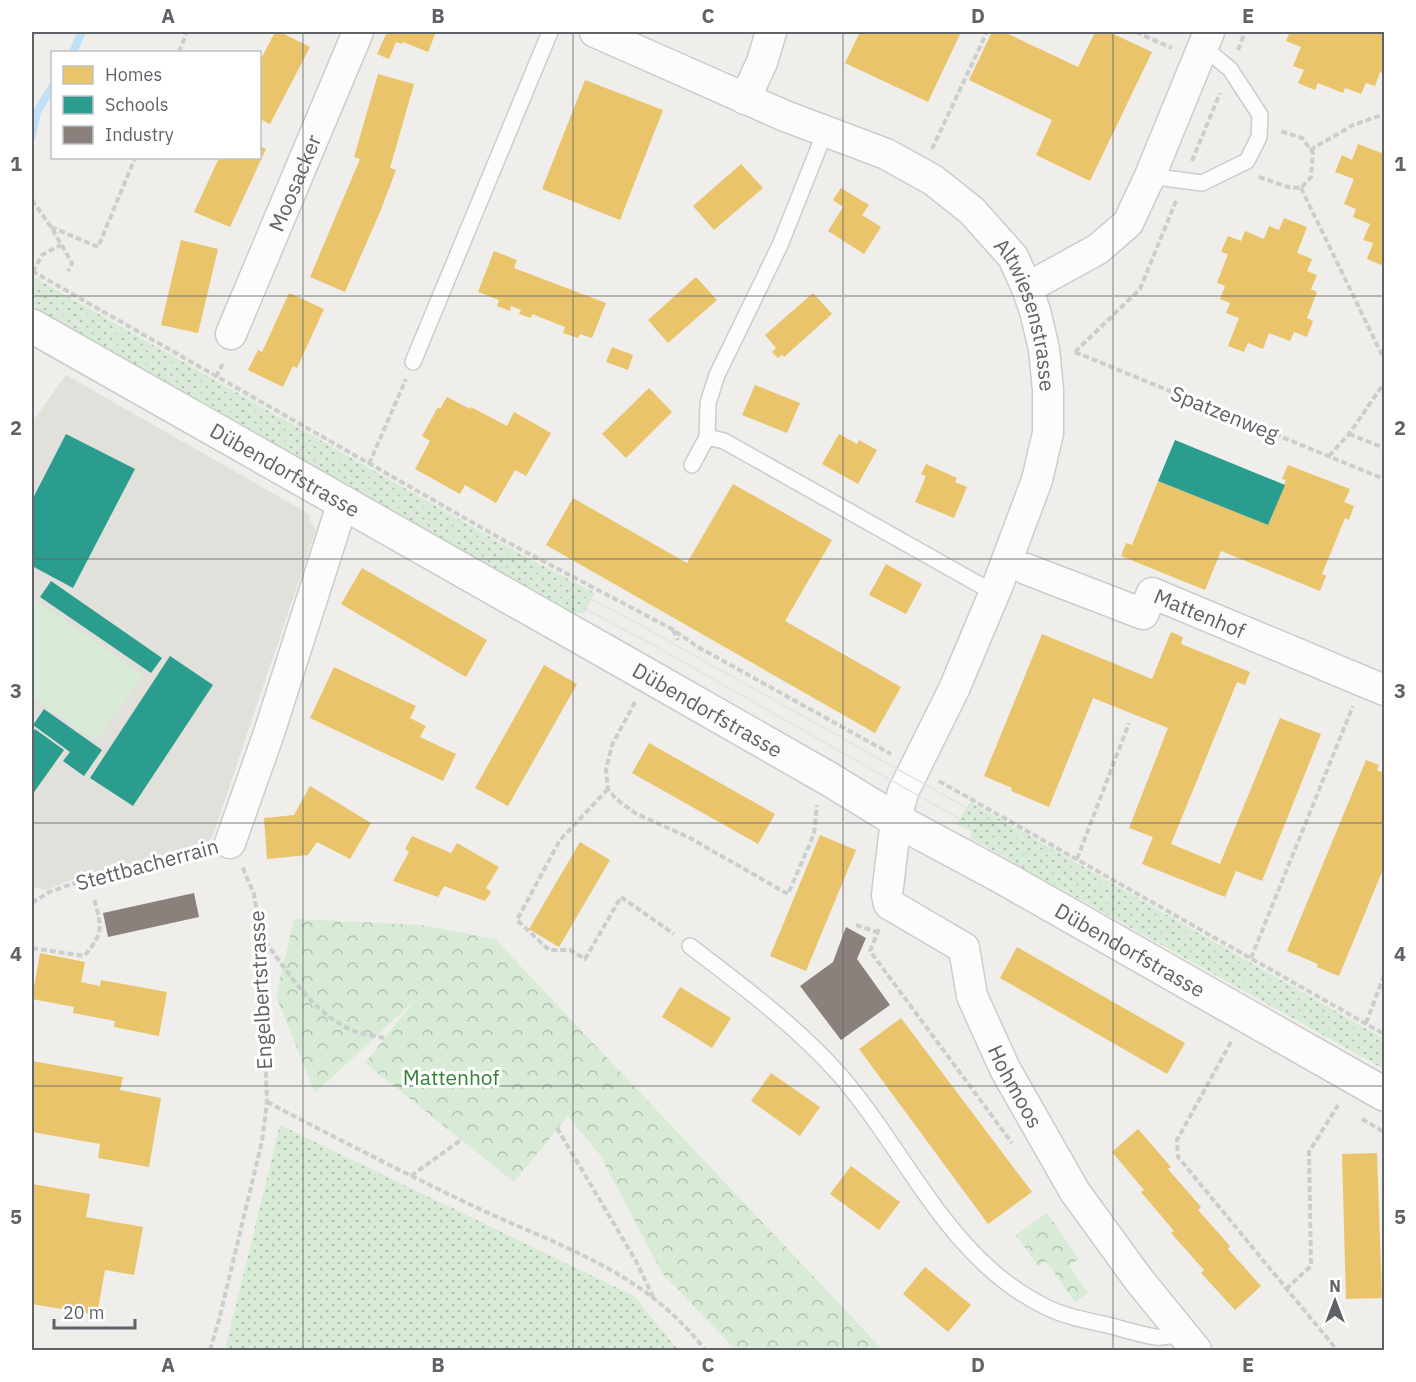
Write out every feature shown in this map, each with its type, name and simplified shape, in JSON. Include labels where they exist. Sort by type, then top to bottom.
[{"type":"street","name":"Moosacker","points":[[231,334],[358,32]]},
{"type":"street","name":"Altwiesenstrasse","points":[[595,32],[745,99],[886,154],[933,180],[972,211],[1013,257],[1027,288],[1044,349],[1048,390],[1048,433],[1037,480],[997,587],[954,689],[905,787],[896,820]]},
{"type":"street","points":[[745,99],[762,62],[771,32]]},
{"type":"street","points":[[1027,288],[1098,249],[1128,223],[1150,176],[1198,43]]},
{"type":"street","name":"Dübendorfstrasse","points":[[32,326],[822,775],[896,820],[1004,878],[1384,1094]]},
{"type":"street","points":[[230,843],[269,733],[343,502]]},
{"type":"street","name":"Mattenhof","points":[[1026,569],[1143,614],[1152,593],[1374,685]]},
{"type":"street","points":[[889,904],[888,884],[896,820]]},
{"type":"street","name":"Hohmoos","points":[[889,904],[964,948],[972,996],[1005,1069],[1049,1147],[1075,1192],[1139,1280],[1189,1342]]},
{"type":"lane","points":[[413,362],[550,32]]},
{"type":"lane","points":[[1150,176],[1202,183],[1247,161],[1259,137],[1260,115],[1230,69],[1198,43]]},
{"type":"lane","points":[[692,465],[707,437],[708,403],[717,375],[780,245],[825,132]]},
{"type":"lane","points":[[707,437],[724,441],[980,585],[997,587]]},
{"type":"lane","points":[[690,946],[752,993],[803,1037],[837,1071],[863,1103],[956,1235],[996,1275],[1048,1308],[1081,1319],[1189,1342]]},
{"type":"path","points":[[32,36],[33,32]]},
{"type":"path","points":[[179,51],[188,32]]},
{"type":"path","points":[[930,155],[987,32]]},
{"type":"path","points":[[1136,32],[1198,43]]},
{"type":"path","points":[[1310,150],[1353,125],[1384,114]]},
{"type":"path","points":[[1259,125],[1302,138],[1313,153],[1311,177],[1301,188]]},
{"type":"path","points":[[51,227],[98,247],[135,159]]},
{"type":"path","points":[[1237,167],[1288,187],[1301,188]]},
{"type":"path","points":[[1301,188],[1384,359]]},
{"type":"path","points":[[32,200],[72,263],[68,271]]},
{"type":"path","points":[[61,244],[42,255],[32,272],[505,541],[672,629],[738,669],[897,757]]},
{"type":"path","name":"Spatzenweg","points":[[1065,350],[1075,352],[1384,479]]},
{"type":"path","points":[[369,464],[413,362]]},
{"type":"path","points":[[1329,456],[1349,434],[1384,386]]},
{"type":"path","points":[[1349,434],[1384,448]]},
{"type":"path","points":[[672,629],[678,640]]},
{"type":"path","points":[[1251,958],[1374,685]]},
{"type":"path","points":[[639,696],[612,746],[606,770],[608,789],[616,799],[635,813],[690,838],[788,894],[814,834],[819,799]]},
{"type":"path","points":[[1077,859],[1129,723]]},
{"type":"path","points":[[936,779],[1384,1034]]},
{"type":"path","points":[[608,789],[560,840],[517,920],[549,950],[570,950],[585,959],[621,897],[690,946]]},
{"type":"path","name":"Stettbacherrain","points":[[32,903],[49,892],[90,878],[204,854],[212,844],[230,843]]},
{"type":"path","name":"Engelbertstrasse","points":[[210,1350],[262,1141],[267,1102],[260,933],[254,894],[230,843]]},
{"type":"path","points":[[32,948],[84,956],[94,945],[101,931],[94,899]]},
{"type":"path","points":[[889,904],[870,951],[1026,1162],[1049,1147]]},
{"type":"path","points":[[856,925],[877,932]]},
{"type":"path","points":[[260,933],[305,996],[320,1011],[348,1029],[385,1038]]},
{"type":"path","points":[[1366,1023],[1384,976]]},
{"type":"path","points":[[1231,1042],[1177,1140],[1178,1157],[1338,1350]]},
{"type":"path","points":[[267,1102],[411,1176],[607,1266],[654,1297],[705,1350]]},
{"type":"path","points":[[1286,1289],[1311,1266],[1309,1152],[1338,1105]]},
{"type":"path","points":[[557,1128],[636,1260],[654,1297]]},
{"type":"path","points":[[411,1176],[461,1140]]},
{"type":"shaded area","points":[[66,375],[311,515],[310,520],[316,530],[212,838],[196,853],[81,877],[47,890],[32,887],[32,422]]},
{"type":"green space","points":[[32,276],[513,550],[595,593],[584,613],[570,613],[32,306]]},
{"type":"green space","points":[[32,598],[143,675],[96,741],[32,697]]},
{"type":"green space","points":[[970,802],[1384,1039],[1384,1069],[970,838],[972,832],[957,824]]},
{"type":"green space","points":[[294,919],[421,925],[495,939],[883,1350],[736,1350],[662,1273],[600,1155],[568,1116],[514,1182],[365,1063],[414,1001],[315,1093],[276,996]]},
{"type":"green space","points":[[280,1125],[634,1296],[678,1350],[225,1350]]},
{"type":"green space","points":[[1047,1213],[1079,1259],[1069,1266],[1088,1293],[1075,1302],[1046,1261],[1038,1266],[1016,1235]]},
{"type":"building: Homes","points":[[275,32],[280,32],[310,47],[270,124],[261,120],[261,59]]},
{"type":"building: Homes","points":[[387,32],[436,32],[428,52],[403,42],[402,44],[396,42],[389,59],[377,54]]},
{"type":"building: Homes","points":[[860,32],[961,32],[928,102],[845,63]]},
{"type":"building: Homes","points":[[992,32],[1004,32],[1078,67],[1095,32],[1109,32],[1152,52],[1090,181],[1036,155],[1052,120],[969,80]]},
{"type":"building: Homes","points":[[1290,32],[1384,32],[1384,74],[1380,72],[1375,86],[1366,83],[1361,94],[1345,88],[1343,93],[1318,83],[1315,90],[1298,83],[1304,70],[1293,66],[1301,47],[1286,41]]},
{"type":"building: Homes","points":[[378,74],[414,84],[390,168],[396,170],[345,292],[310,277],[360,159],[354,157]]},
{"type":"building: Homes","points":[[585,80],[663,110],[620,220],[542,189]]},
{"type":"building: Homes","points":[[1358,144],[1384,154],[1384,266],[1367,259],[1373,243],[1363,240],[1370,224],[1353,217],[1356,209],[1344,204],[1354,179],[1335,172],[1342,155],[1352,160]]},
{"type":"building: Homes","points":[[261,146],[266,149],[230,227],[194,212],[219,159],[261,159]]},
{"type":"building: Homes","points":[[741,164],[763,188],[714,230],[693,206]]},
{"type":"building: Homes","points":[[841,188],[869,205],[862,215],[881,227],[864,254],[828,231],[843,207],[833,200]]},
{"type":"building: Homes","points":[[1284,218],[1307,227],[1297,253],[1312,259],[1307,271],[1317,275],[1311,289],[1317,292],[1307,318],[1313,321],[1307,337],[1294,332],[1290,341],[1269,333],[1263,349],[1248,343],[1244,352],[1228,346],[1239,318],[1226,313],[1230,303],[1220,299],[1225,286],[1217,283],[1228,254],[1221,252],[1228,236],[1241,241],[1245,231],[1264,239],[1269,226],[1279,230]]},
{"type":"building: Homes","points":[[181,240],[218,249],[198,333],[161,325]]},
{"type":"building: Homes","points":[[494,251],[517,260],[514,268],[606,303],[592,338],[580,334],[578,338],[563,333],[565,327],[532,314],[531,318],[519,314],[521,310],[511,306],[510,311],[497,306],[499,300],[478,292]]},
{"type":"building: Homes","points":[[696,277],[717,300],[668,343],[648,320]]},
{"type":"building: Homes","points":[[289,293],[324,309],[297,368],[293,366],[283,387],[248,370],[258,350],[262,352]]},
{"type":"building: Homes","points":[[813,293],[832,314],[784,357],[782,355],[778,358],[772,352],[776,348],[765,335]]},
{"type":"building: Homes","points":[[612,347],[633,355],[628,370],[606,362]]},
{"type":"building: Homes","points":[[755,385],[800,403],[787,433],[742,415]]},
{"type":"building: Homes","points":[[649,388],[672,412],[626,458],[602,434]]},
{"type":"building: Homes","points":[[447,397],[507,426],[514,412],[551,433],[526,476],[515,470],[496,503],[465,485],[460,494],[415,469],[430,441],[422,436],[438,407],[440,409]]},
{"type":"building: Homes","points":[[839,434],[857,444],[859,440],[877,450],[858,484],[822,464]]},
{"type":"building: Homes","points":[[926,464],[957,478],[955,482],[967,487],[954,518],[915,502],[926,476],[921,474]]},
{"type":"building: Homes","points":[[1288,465],[1350,489],[1344,502],[1354,506],[1349,520],[1345,518],[1322,574],[1326,576],[1320,591],[1221,551],[1205,590],[1121,556],[1126,543],[1132,545],[1158,481],[1268,525],[1286,480],[1282,479]]},
{"type":"building: Homes","points":[[733,484],[832,540],[785,621],[901,687],[875,733],[546,545],[573,498],[687,563]]},
{"type":"building: Homes","points":[[886,564],[922,584],[906,614],[869,595]]},
{"type":"building: Homes","points":[[362,568],[487,640],[466,677],[341,604]]},
{"type":"building: Homes","points":[[1171,632],[1183,637],[1181,644],[1250,672],[1245,685],[1237,682],[1171,844],[1220,864],[1280,718],[1321,734],[1262,881],[1236,871],[1225,897],[1142,864],[1153,837],[1129,828],[1168,728],[1093,698],[1049,807],[1011,791],[1012,788],[984,776],[1042,634],[1152,679]]},
{"type":"building: Homes","points":[[544,665],[577,684],[508,806],[475,788]]},
{"type":"building: Homes","points":[[334,667],[416,706],[410,718],[426,726],[420,737],[456,754],[443,781],[310,718]]},
{"type":"building: Homes","points":[[649,743],[775,814],[758,844],[632,773]]},
{"type":"building: Homes","points":[[1366,760],[1379,765],[1377,770],[1384,773],[1384,867],[1339,976],[1287,951]]},
{"type":"building: Homes","points":[[310,786],[371,823],[350,859],[317,842],[308,855],[267,859],[264,818],[294,815]]},
{"type":"building: Homes","points":[[820,835],[856,850],[806,971],[770,956]]},
{"type":"building: Homes","points":[[412,836],[451,853],[457,843],[499,867],[486,888],[491,892],[485,901],[444,886],[438,897],[393,881],[409,852],[405,849]]},
{"type":"building: Homes","points":[[580,842],[610,860],[559,947],[529,929]]},
{"type":"building: Homes","points":[[1017,947],[1185,1043],[1167,1074],[1000,978]]},
{"type":"building: Homes","points":[[40,953],[85,962],[81,982],[100,986],[101,980],[167,992],[159,1036],[114,1027],[115,1021],[73,1013],[74,1007],[32,999]]},
{"type":"building: Homes","points":[[680,987],[731,1018],[712,1048],[662,1017]]},
{"type":"building: Homes","points":[[901,1018],[1032,1192],[988,1224],[859,1049]]},
{"type":"building: Homes","points":[[32,1061],[123,1077],[120,1090],[161,1098],[149,1167],[98,1158],[100,1144],[32,1132]]},
{"type":"building: Homes","points":[[771,1073],[820,1107],[800,1136],[751,1101]]},
{"type":"building: Homes","points":[[1138,1129],[1201,1207],[1198,1210],[1230,1246],[1228,1249],[1261,1286],[1235,1310],[1201,1273],[1204,1270],[1171,1233],[1174,1231],[1141,1192],[1144,1190],[1112,1152]]},
{"type":"building: Homes","points":[[1377,1153],[1382,1298],[1346,1299],[1342,1154]]},
{"type":"building: Homes","points":[[851,1166],[900,1202],[879,1230],[830,1194]]},
{"type":"building: Homes","points":[[32,1184],[90,1194],[86,1217],[143,1227],[134,1275],[105,1270],[97,1315],[32,1304]]},
{"type":"building: Homes","points":[[925,1267],[971,1305],[948,1332],[903,1294]]},
{"type":"building: Schools","points":[[66,434],[135,469],[73,588],[32,566],[32,500]]},
{"type":"building: Schools","points":[[1175,440],[1285,485],[1268,525],[1158,481]]},
{"type":"building: Schools","points":[[51,581],[162,658],[151,673],[40,597]]},
{"type":"building: Schools","points":[[170,656],[213,685],[133,806],[90,778]]},
{"type":"building: Schools","points":[[44,709],[102,750],[84,776],[63,761],[70,752],[33,725]]},
{"type":"building: Schools","points":[[35,729],[64,750],[32,795],[32,734]]},
{"type":"building: Industry","points":[[194,893],[199,917],[108,937],[103,913]]},
{"type":"building: Industry","points":[[846,927],[866,938],[857,959],[890,1005],[841,1040],[800,986],[833,962]]},
{"type":"waterway","points":[[73,51],[82,32]]},
{"type":"waterway","points":[[32,135],[37,112],[51,89]]},
{"type":"tram line","points":[[32,284],[535,571],[624,616],[960,804],[1384,1047]]},
{"type":"tram line","points":[[32,297],[507,568],[646,641],[1384,1060]]}]
